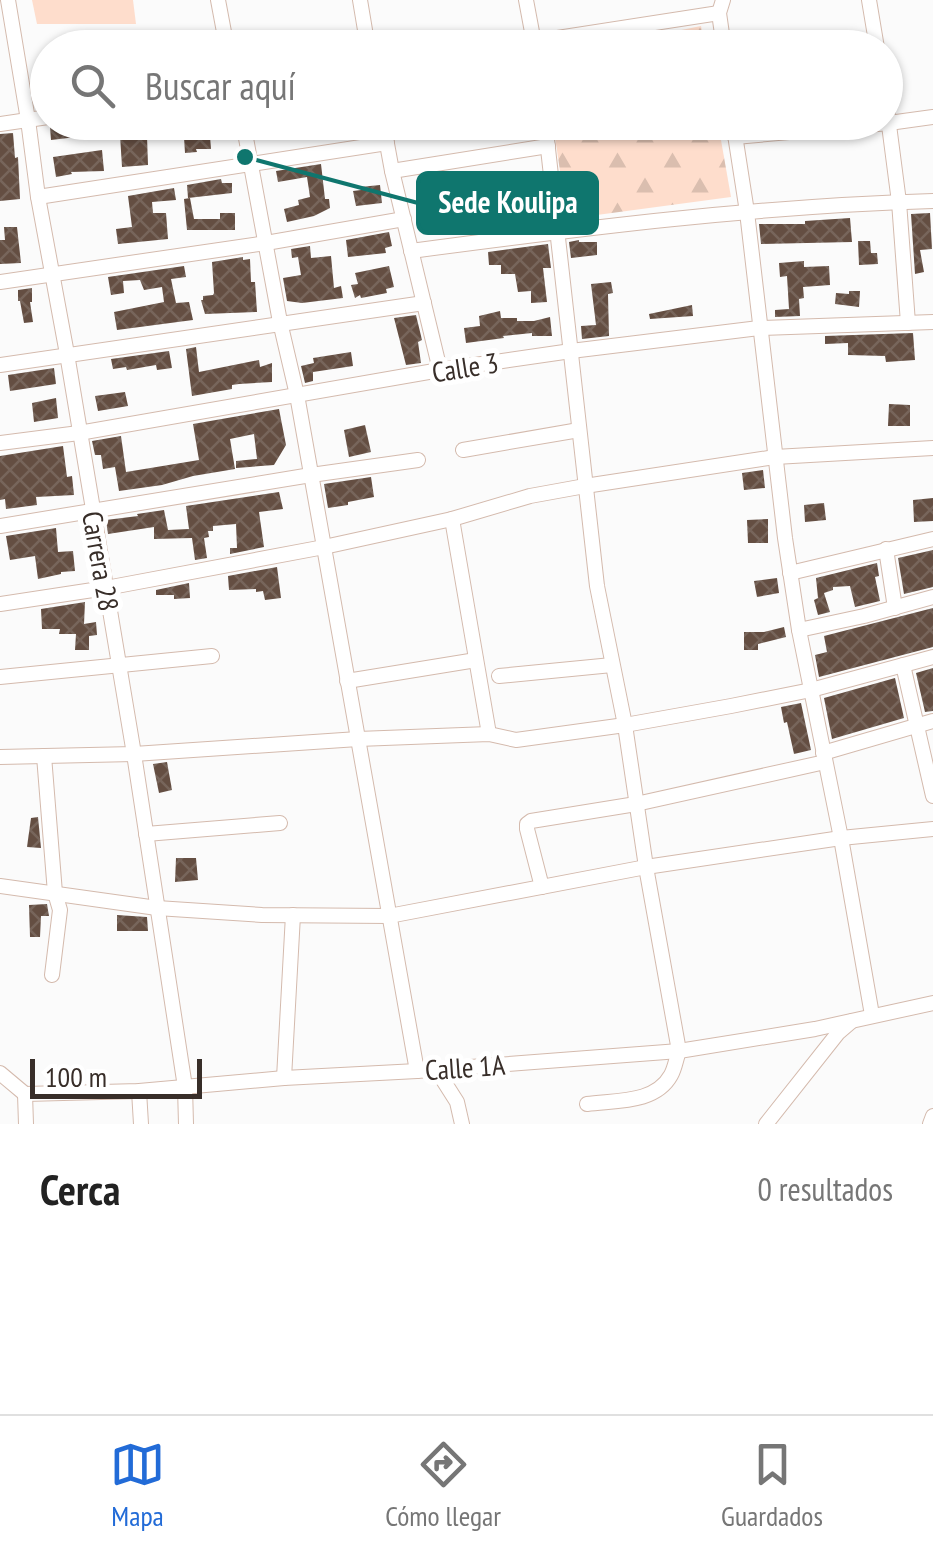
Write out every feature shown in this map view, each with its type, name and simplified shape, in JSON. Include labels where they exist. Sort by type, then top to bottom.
[{"type":"street","name":"Carrera 28","points":[[8,0],[30,136]]},
{"type":"street","points":[[218,0],[224,30]]},
{"type":"street","points":[[360,0],[365,30]]},
{"type":"street","points":[[526,0],[532,30]]},
{"type":"street","points":[[870,0],[874,30]]},
{"type":"street","points":[[608,30],[721,7]]},
{"type":"street","points":[[903,121],[933,116]]},
{"type":"street","points":[[0,124],[28,120]]},
{"type":"street","name":"Carrera 28","points":[[31,140],[134,754],[185,1087],[185,1117]]},
{"type":"street","points":[[247,140],[297,396],[417,1071]]},
{"type":"street","points":[[387,140],[440,370]]},
{"type":"street","points":[[547,140],[597,586],[625,726],[679,1051],[670,1076],[655,1092],[587,1104]]},
{"type":"street","points":[[735,140],[790,573],[872,1015]]},
{"type":"street","points":[[891,140],[908,323]]},
{"type":"street","points":[[38,198],[388,143]]},
{"type":"street","points":[[392,171],[548,146]]},
{"type":"street","points":[[411,251],[746,212],[933,201]]},
{"type":"street","points":[[0,282],[404,219]]},
{"type":"street","points":[[0,365],[424,303]]},
{"type":"street","name":"Calle 3","points":[[0,443],[571,350],[759,328],[933,322]]},
{"type":"street","points":[[463,450],[579,430]]},
{"type":"street","points":[[0,604],[324,547],[585,486],[775,457],[933,448]]},
{"type":"street","points":[[0,526],[418,460]]},
{"type":"street","points":[[452,520],[490,734]]},
{"type":"street","points":[[790,573],[933,539]]},
{"type":"street","points":[[886,550],[896,608]]},
{"type":"street","points":[[799,630],[933,597]]},
{"type":"street","points":[[0,676],[212,656]]},
{"type":"street","points":[[0,757],[134,754],[490,734],[516,740],[625,726],[810,690],[933,657]]},
{"type":"street","points":[[348,681],[476,660]]},
{"type":"street","points":[[500,676],[612,665]]},
{"type":"street","points":[[903,665],[925,722],[933,796]]},
{"type":"street","points":[[542,887],[526,830],[528,823],[636,804],[824,757],[925,722]]},
{"type":"street","points":[[44,756],[60,910],[52,975]]},
{"type":"street","points":[[146,834],[280,823]]},
{"type":"street","points":[[0,886],[157,908],[262,915],[389,916],[646,867],[842,838],[933,829]]},
{"type":"street","points":[[284,1078],[294,916]]},
{"type":"street","name":"Calle 1A","points":[[25,1094],[138,1092],[679,1051],[815,1029],[933,1004]]},
{"type":"street","points":[[766,1124],[838,1032],[854,1020]]},
{"type":"street","points":[[436,1070],[457,1102],[462,1124]]},
{"type":"street","points":[[0,1073],[25,1094],[26,1124]]},
{"type":"street","points":[[138,1092],[141,1124]]},
{"type":"street","points":[[930,1124],[933,1116]]},
{"type":"street","points":[[172,1124],[185,1117]]},
{"type":"green space","points":[[32,0],[133,0],[136,24],[37,24]]},
{"type":"green space","points":[[555,140],[721,140],[731,197],[567,219]]},
{"type":"building","points":[[13,133],[20,199],[0,201],[0,134]]},
{"type":"building","points":[[120,140],[147,140],[148,165],[122,167]]},
{"type":"building","points":[[184,140],[210,140],[211,149],[185,153]]},
{"type":"building","points":[[102,150],[104,171],[71,172],[56,177],[53,157]]},
{"type":"building","points":[[321,164],[325,199],[329,199],[330,208],[287,222],[284,209],[310,197],[307,177],[278,182],[276,171]]},
{"type":"building","points":[[221,179],[222,183],[232,183],[232,193],[188,198],[187,185]]},
{"type":"building","points":[[380,185],[382,203],[356,206],[353,191]]},
{"type":"building","points":[[174,188],[176,200],[152,202],[153,213],[166,213],[168,239],[118,244],[116,229],[132,227],[128,196]]},
{"type":"building","points":[[190,198],[194,219],[220,219],[220,213],[235,213],[235,230],[187,230],[184,199]]},
{"type":"building","points":[[930,213],[932,249],[920,250],[924,272],[915,274],[911,214]]},
{"type":"building","points":[[850,218],[852,242],[761,244],[759,224],[805,224]]},
{"type":"building","points":[[4,227],[17,227],[21,263],[0,264]]},
{"type":"building","points":[[389,232],[392,246],[385,248],[386,253],[348,257],[346,240]]},
{"type":"building","points":[[858,241],[870,241],[878,264],[859,265]]},
{"type":"building","points":[[569,242],[597,242],[597,255],[571,258]]},
{"type":"building","points":[[548,244],[551,268],[543,268],[547,302],[531,303],[531,291],[518,292],[515,274],[501,274],[501,265],[489,265],[488,252]]},
{"type":"building","points":[[310,246],[311,258],[331,256],[334,288],[341,286],[343,298],[287,301],[283,278],[301,275],[298,257],[292,258],[291,249]]},
{"type":"building","points":[[250,259],[257,312],[205,314],[201,300],[214,293],[212,262]]},
{"type":"building","points":[[804,261],[804,267],[829,266],[830,285],[803,287],[800,316],[775,317],[775,310],[789,309],[787,276],[780,277],[779,263]]},
{"type":"building","points":[[184,266],[186,277],[171,279],[176,303],[189,302],[193,320],[117,330],[114,312],[164,302],[162,287],[144,290],[140,280],[123,281],[124,293],[111,295],[108,277]]},
{"type":"building","points":[[389,266],[394,287],[386,289],[387,293],[355,298],[351,285],[358,284],[355,273]]},
{"type":"building","points":[[611,282],[609,336],[582,339],[581,326],[596,325],[591,284]]},
{"type":"building","points":[[32,288],[33,322],[24,323],[18,290]]},
{"type":"building","points":[[860,291],[859,307],[835,304],[836,293]]},
{"type":"building","points":[[692,305],[693,316],[650,319],[649,314]]},
{"type":"building","points":[[500,311],[501,318],[517,321],[550,317],[552,336],[532,333],[466,343],[464,328],[480,326],[479,316]]},
{"type":"building","points":[[416,315],[422,340],[418,342],[421,363],[406,365],[394,318]]},
{"type":"building","points":[[913,333],[915,360],[886,362],[885,356],[848,355],[848,343],[825,344],[825,336]]},
{"type":"building","points":[[196,347],[199,372],[259,360],[260,367],[272,363],[272,382],[232,385],[232,389],[192,396],[186,349]]},
{"type":"building","points":[[169,351],[172,368],[157,370],[156,365],[113,369],[111,359]]},
{"type":"building","points":[[351,352],[353,366],[313,372],[313,381],[305,383],[301,366],[314,363],[313,358]]},
{"type":"building","points":[[54,368],[56,384],[10,391],[8,375]]},
{"type":"building","points":[[125,392],[128,406],[98,411],[95,396]]},
{"type":"building","points":[[56,398],[58,418],[34,422],[32,403]]},
{"type":"building","points":[[889,404],[910,405],[910,426],[888,426]]},
{"type":"building","points":[[279,409],[286,445],[274,465],[236,468],[236,461],[257,459],[254,434],[230,439],[235,469],[162,485],[119,491],[115,467],[103,469],[101,455],[95,455],[92,441],[121,436],[126,472],[199,460],[193,424]]},
{"type":"building","points":[[365,425],[371,452],[349,457],[344,430]]},
{"type":"building","points":[[63,446],[74,495],[36,497],[37,505],[6,509],[5,499],[0,500],[0,456]]},
{"type":"building","points":[[763,470],[765,488],[744,490],[742,473]]},
{"type":"building","points":[[371,477],[374,497],[328,508],[324,484]]},
{"type":"building","points":[[279,492],[283,509],[259,512],[264,547],[230,554],[230,548],[237,548],[236,524],[213,526],[209,537],[204,538],[207,558],[195,560],[192,538],[154,539],[154,527],[108,534],[106,520],[164,510],[168,530],[189,529],[186,506]]},
{"type":"building","points":[[933,498],[933,521],[914,522],[913,500]]},
{"type":"building","points":[[824,503],[826,520],[805,522],[804,505]]},
{"type":"building","points":[[768,519],[768,543],[748,543],[747,520]]},
{"type":"building","points":[[56,528],[58,552],[73,551],[75,571],[38,579],[35,556],[10,560],[6,536]]},
{"type":"building","points":[[933,550],[933,587],[904,594],[898,558]]},
{"type":"building","points":[[877,563],[879,576],[875,577],[880,601],[855,607],[850,586],[833,587],[824,593],[830,612],[818,615],[814,600],[818,598],[816,578]]},
{"type":"building","points":[[277,567],[281,598],[265,600],[263,591],[256,589],[229,590],[228,576]]},
{"type":"building","points":[[777,578],[779,593],[757,597],[754,581]]},
{"type":"building","points":[[189,583],[190,598],[156,595],[156,590]]},
{"type":"building","points":[[85,602],[84,624],[96,622],[97,635],[89,636],[89,650],[75,650],[76,634],[42,629],[41,609]]},
{"type":"building","points":[[933,608],[933,647],[819,677],[815,655],[827,652],[824,636]]},
{"type":"building","points":[[784,627],[786,637],[758,644],[758,650],[744,650],[744,632]]},
{"type":"building","points":[[933,668],[933,711],[925,712],[916,673]]},
{"type":"building","points":[[895,678],[904,718],[832,739],[824,698]]},
{"type":"building","points":[[801,703],[811,750],[794,754],[781,707]]},
{"type":"building","points":[[167,762],[172,790],[159,793],[153,764]]},
{"type":"building","points":[[38,817],[41,848],[27,847],[31,818]]},
{"type":"building","points":[[176,858],[196,858],[198,880],[175,882]]},
{"type":"building","points":[[47,904],[49,916],[41,916],[40,937],[30,937],[29,905]]},
{"type":"building","points":[[117,915],[147,917],[148,931],[117,931]]},
{"type":"place","name":"Sede Koulipa","points":[[245,157]]}]
